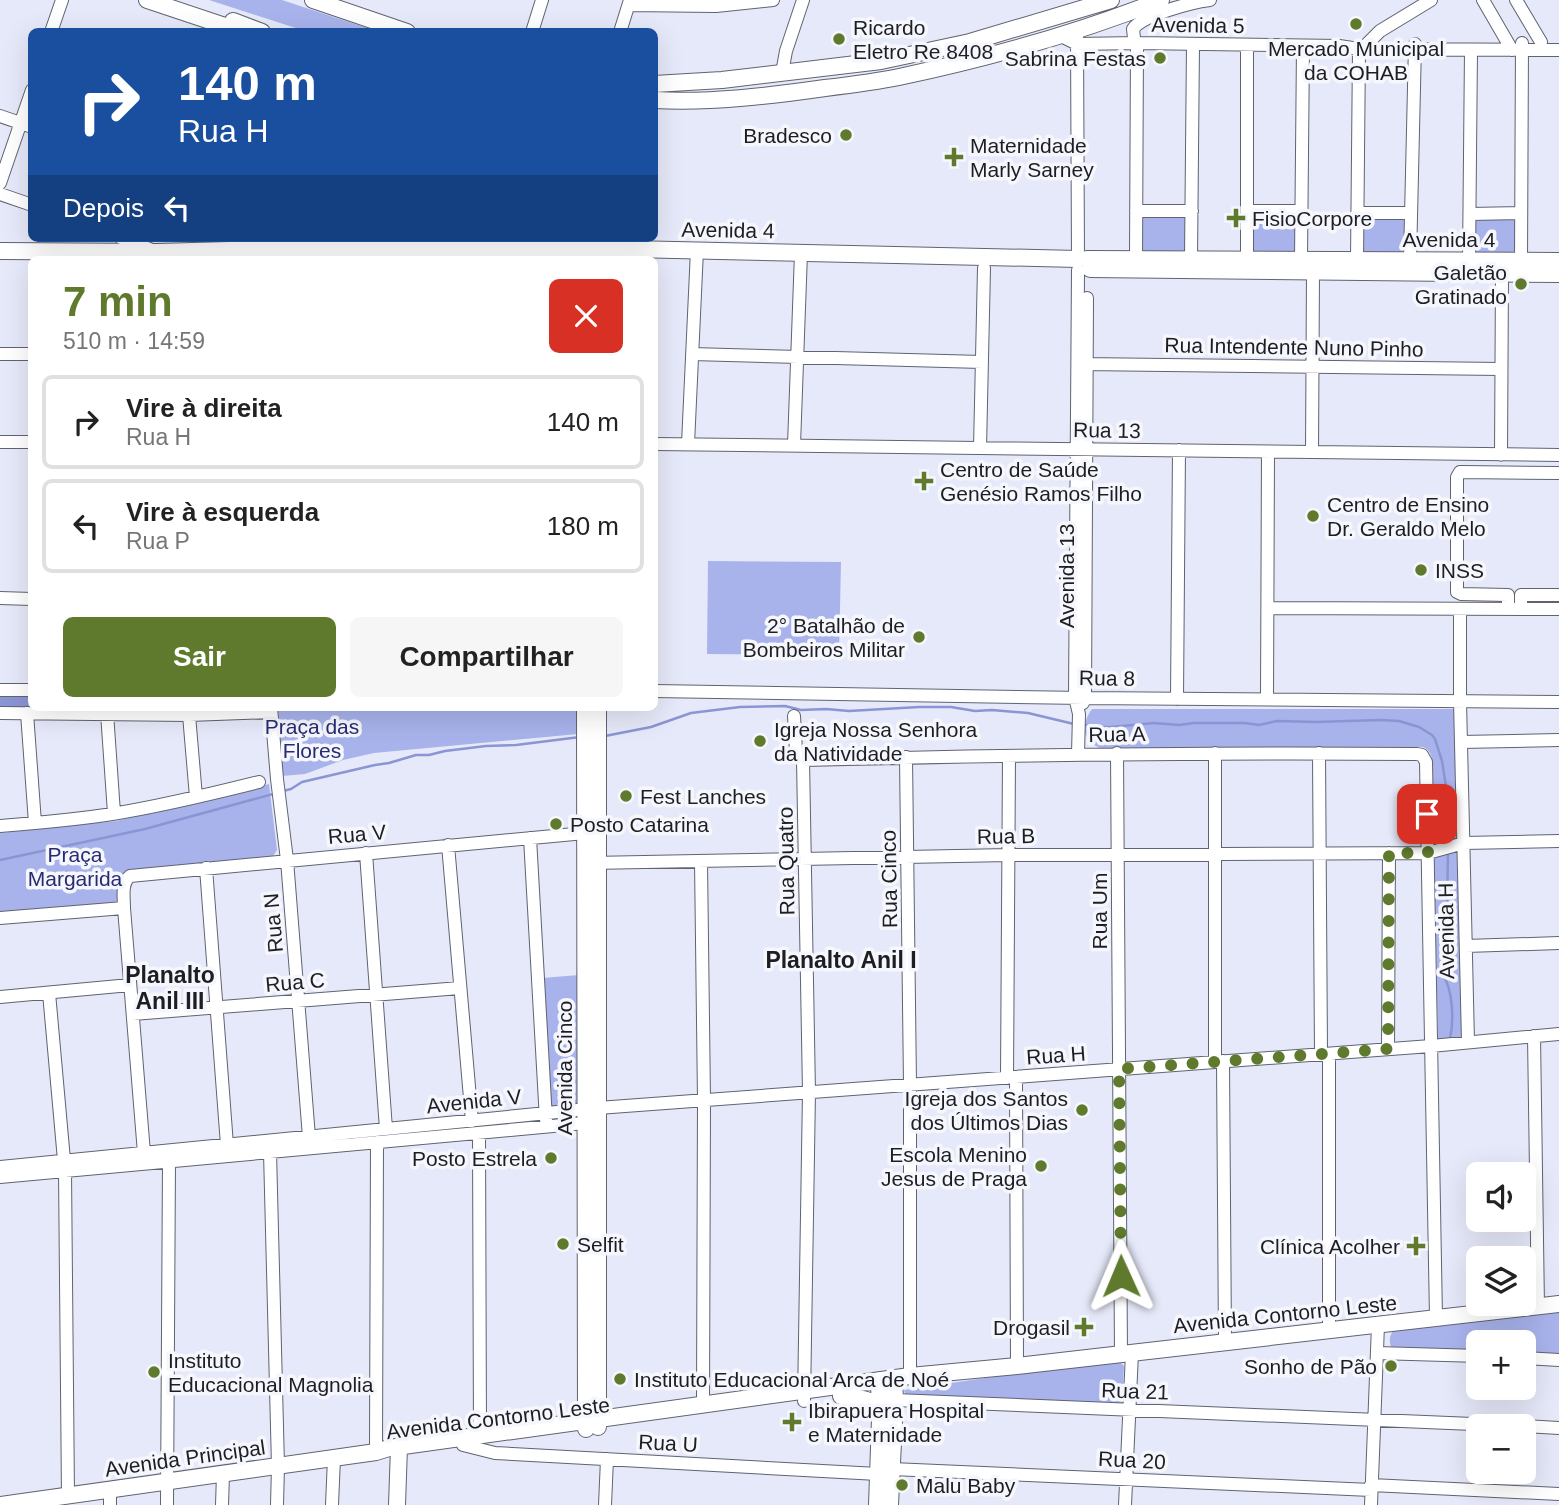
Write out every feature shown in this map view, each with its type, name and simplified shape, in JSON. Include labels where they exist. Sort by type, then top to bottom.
[{"type":"main road","points":[[147,0],[231,28]]},
{"type":"main road","points":[[191,0],[201,9],[251,28]]},
{"type":"main road","points":[[299,0],[345,5]]},
{"type":"main road","points":[[313,0],[345,5],[398,28]]},
{"type":"main road","points":[[658,84],[881,61],[970,42],[1077,5],[1111,0]]},
{"type":"main road","points":[[658,100],[772,95],[897,78],[1012,51],[1059,35],[1077,37],[1161,0]]},
{"type":"main road","name":"Avenida 4","points":[[57,256],[158,250],[269,251],[496,243],[697,256],[1082,265],[1442,267],[1502,273],[1555,267]]},
{"type":"main road","name":"Avenida 4","points":[[0,251],[33,256]]},
{"type":"main road","name":"Avenida 4","points":[[564,256],[590,251]]},
{"type":"main road","name":"Avenida 4","points":[[658,260],[697,256]]},
{"type":"main road","name":"Avenida 4","points":[[0,260],[28,258]]},
{"type":"main road","name":"Avenida 4","points":[[834,259],[984,268],[1082,265],[1136,259],[1191,259],[1218,265],[1247,259],[1307,266]]},
{"type":"main road","name":"Avenida 4","points":[[1334,266],[1357,260],[1410,260],[1442,267],[1469,261],[1521,261],[1555,267]]},
{"type":"main road","name":"Avenida Cinco","points":[[591,711],[589,1114],[592,1424]]},
{"type":"main road","name":"Avenida Cinco","points":[[591,761],[585,833],[591,863]]},
{"type":"main road","name":"Avenida Contorno Leste","points":[[462,1441],[480,1436],[592,1424],[703,1405],[888,1388],[910,1376],[1559,1304]]},
{"type":"main road","name":"Avenida Contorno Leste","points":[[390,1451],[804,1396],[841,1396],[1017,1366]]},
{"type":"main road","points":[[880,1419],[888,1388]]},
{"type":"main road","points":[[877,1505],[885,1472],[888,1388]]},
{"type":"main road","points":[[841,1396],[872,1401],[877,1406],[890,1505]]},
{"type":"main road","points":[[387,1505],[390,1451]]},
{"type":"main road","points":[[390,1451],[397,1505]]},
{"type":"main road","name":"Avenida Principal","points":[[1,1505],[110,1497],[168,1482],[390,1451]]},
{"type":"street","points":[[52,28],[62,0]]},
{"type":"street","points":[[533,28],[542,0]]},
{"type":"street","points":[[621,28],[629,3],[773,0]]},
{"type":"street","points":[[782,73],[786,51],[803,0]]},
{"type":"street","points":[[1136,259],[1137,43],[1133,29],[1139,22],[1190,1],[1210,0]]},
{"type":"street","points":[[1357,260],[1363,46],[1380,31],[1431,0]]},
{"type":"street","points":[[1483,0],[1516,46],[1521,261]]},
{"type":"street","points":[[1516,0],[1541,42]]},
{"type":"street","name":"Avenida 5","points":[[1077,37],[1137,43],[1516,46],[1559,50]]},
{"type":"street","name":"Avenida 13","points":[[1077,37],[1082,265],[1079,754]]},
{"type":"street","name":"Avenida 5","points":[[1415,46],[1471,50],[1559,42]]},
{"type":"street","points":[[1191,259],[1193,44]]},
{"type":"street","points":[[1247,45],[1247,259]]},
{"type":"street","points":[[1303,46],[1302,211],[1312,367],[1312,452]]},
{"type":"street","points":[[1410,260],[1415,46]]},
{"type":"street","points":[[1469,261],[1471,50]]},
{"type":"street","points":[[0,116],[26,125],[0,183]]},
{"type":"street","points":[[0,194],[28,204]]},
{"type":"street","points":[[1136,211],[1192,211]]},
{"type":"street","points":[[1247,211],[1302,211]]},
{"type":"street","points":[[1357,213],[1411,213]]},
{"type":"street","points":[[1470,214],[1521,214]]},
{"type":"street","points":[[133,242],[158,250]]},
{"type":"street","points":[[688,444],[697,256]]},
{"type":"street","points":[[794,445],[801,258]]},
{"type":"street","points":[[980,448],[984,268]]},
{"type":"street","points":[[1501,454],[1502,273]]},
{"type":"street","points":[[0,354],[28,354]]},
{"type":"street","points":[[692,354],[982,362]]},
{"type":"street","name":"Rua Intendente Nuno Pinho","points":[[1082,364],[1501,369]]},
{"type":"street","points":[[0,442],[28,442]]},
{"type":"street","name":"Rua 13","points":[[658,444],[1559,455]]},
{"type":"street","points":[[1177,699],[1179,450]]},
{"type":"street","points":[[1267,699],[1268,452]]},
{"type":"street","points":[[1559,472],[1460,472],[1457,477],[1457,592],[1508,595],[1515,604],[1521,595],[1559,595]]},
{"type":"street","points":[[0,598],[28,599]]},
{"type":"street","points":[[1268,608],[1559,609]]},
{"type":"street","name":"Avenida H","points":[[1460,609],[1461,742],[1445,848],[1466,946],[1468,1042]]},
{"type":"street","points":[[0,690],[28,690]]},
{"type":"street","name":"Rua 8","points":[[658,691],[1559,702]]},
{"type":"street","points":[[0,713],[189,715],[255,711]]},
{"type":"street","name":"Rua N","points":[[271,711],[287,860],[309,1136]]},
{"type":"street","points":[[27,713],[35,823]]},
{"type":"street","points":[[107,713],[114,814]]},
{"type":"street","points":[[189,715],[196,797]]},
{"type":"street","name":"Rua Quatro","points":[[794,716],[796,751],[803,760],[809,1092],[804,1396]]},
{"type":"street","points":[[1461,742],[1559,740]]},
{"type":"street","name":"Rua A","points":[[803,760],[1117,753],[1417,754],[1425,758],[1445,848]]},
{"type":"street","name":"Rua Um","points":[[1117,753],[1119,1069],[1129,1410],[1125,1505]]},
{"type":"street","points":[[1215,753],[1225,1342]]},
{"type":"street","points":[[1319,753],[1329,1331]]},
{"type":"street","points":[[1009,755],[1017,1366]]},
{"type":"street","name":"Rua Cinco","points":[[906,757],[910,1376]]},
{"type":"street","points":[[0,826],[114,814],[259,782]]},
{"type":"street","name":"Rua V","points":[[124,908],[124,885],[126,879],[134,874],[585,833]]},
{"type":"street","points":[[530,838],[546,1120]]},
{"type":"street","points":[[1436,1318],[1431,1046],[1445,848],[1559,841]]},
{"type":"street","points":[[448,845],[472,1121]]},
{"type":"street","name":"Rua B","points":[[591,863],[1009,855],[1389,853],[1445,848]]},
{"type":"street","points":[[366,853],[386,1129]]},
{"type":"street","points":[[1388,1049],[1389,853]]},
{"type":"street","points":[[701,861],[704,1100],[703,1405]]},
{"type":"street","points":[[206,868],[227,1145]]},
{"type":"street","points":[[0,918],[124,908],[144,1153]]},
{"type":"street","points":[[1466,946],[1559,943]]},
{"type":"street","points":[[0,997],[130,985]]},
{"type":"street","name":"Rua C","points":[[133,1014],[460,988]]},
{"type":"street","points":[[50,993],[64,1165],[58,1499]]},
{"type":"street","name":"Rua H","points":[[589,1114],[704,1100],[1431,1046],[1559,1034]]},
{"type":"street","points":[[1534,1036],[1538,1307]]},
{"type":"street","name":"Avenida V","points":[[0,1167],[169,1161],[270,1152],[479,1133],[589,1114]]},
{"type":"street","name":"Avenida V","points":[[0,1177],[144,1153],[472,1121],[546,1120]]},
{"type":"street","points":[[479,1133],[480,1436]]},
{"type":"street","points":[[377,1142],[390,1451]]},
{"type":"street","points":[[270,1152],[277,1505]]},
{"type":"street","points":[[167,1505],[169,1161]]},
{"type":"street","points":[[1371,1505],[1378,1325]]},
{"type":"street","points":[[1377,1353],[1466,1356]]},
{"type":"street","points":[[1536,1359],[1559,1360]]},
{"type":"street","name":"Rua 21","points":[[888,1388],[1129,1410],[1466,1424]]},
{"type":"street","name":"Rua 21","points":[[1536,1427],[1559,1428]]},
{"type":"street","name":"Rua U","points":[[462,1441],[495,1453],[885,1472]]},
{"type":"street","points":[[332,1505],[334,1458]]},
{"type":"street","points":[[605,1505],[607,1459]]},
{"type":"street","name":"Rua 20","points":[[885,1472],[1559,1494]]},
{"type":"street","points":[[222,1505],[223,1474]]},
{"type":"green space","points":[[209,0],[282,0],[367,28],[296,28]]},
{"type":"green space","points":[[1139,213],[1188,214],[1187,251],[1139,251]]},
{"type":"green space","points":[[1361,215],[1408,216],[1408,256],[1360,256]]},
{"type":"green space","points":[[1521,216],[1520,252],[1472,252],[1473,217]]},
{"type":"green space","points":[[1251,222],[1298,222],[1298,257],[1251,257]]},
{"type":"green space","points":[[708,561],[841,562],[839,655],[707,654]]},
{"type":"green space","points":[[1092,709],[1454,709],[1464,1040],[1438,1042],[1430,752],[1422,747],[1102,749],[1090,742],[1085,732],[1086,721]]},
{"type":"green space","name":"Praça das Flores","points":[[278,711],[576,711],[578,734],[374,753],[343,760],[305,774],[282,776]]},
{"type":"green space","name":"Praça Margarida","points":[[269,784],[277,850],[273,856],[131,870],[116,903],[0,912],[0,833],[116,821]]},
{"type":"green space","points":[[579,975],[580,1109],[550,1111],[542,978]]},
{"type":"green space","points":[[1559,1310],[1559,1355],[1536,1354],[1536,1330],[1466,1330],[1466,1350],[1391,1347],[1390,1344],[1390,1336],[1396,1327],[1501,1316],[1536,1316],[1536,1312]]},
{"type":"green space","points":[[1119,1361],[1124,1366],[1122,1404],[906,1397],[904,1390],[1012,1374]]},
{"type":"waterway","points":[[0,702],[28,702]]},
{"type":"waterway","points":[[605,736],[651,727],[691,713],[740,707],[785,706],[801,710],[849,711],[951,707],[975,711],[1028,713],[1074,724]]},
{"type":"waterway","points":[[1084,725],[1259,725],[1277,721],[1380,720],[1399,721],[1419,727],[1435,739],[1442,761],[1448,799],[1448,842]]},
{"type":"waterway","points":[[283,791],[302,782],[416,755],[580,737]]},
{"type":"waterway","points":[[0,860],[145,829],[273,794]]},
{"type":"waterway","points":[[1448,852],[1447,904],[1451,936],[1443,976],[1452,1006],[1450,1038]]},
{"type":"place","name":"Mercado Municipal da COHAB","points":[[1356,24]]},
{"type":"place","name":"Ricardo Eletro Re 8408","points":[[839,39]]},
{"type":"place","name":"Sabrina Festas","points":[[1160,58]]},
{"type":"place","name":"Bradesco","points":[[846,135]]},
{"type":"place","name":"Maternidade Marly Sarney","points":[[954,157]]},
{"type":"place","name":"FisioCorpore","points":[[1236,218]]},
{"type":"place","name":"Galetão Gratinado","points":[[1521,284]]},
{"type":"place","name":"Centro de Saúde Genésio Ramos Filho","points":[[924,481]]},
{"type":"place","name":"Centro de Ensino Dr. Geraldo Melo","points":[[1313,516]]},
{"type":"place","name":"INSS","points":[[1421,570]]},
{"type":"place","name":"2° Batalhão de Bombeiros Militar","points":[[919,637]]},
{"type":"place","name":"Igreja Nossa Senhora da Natividade","points":[[760,741]]},
{"type":"place","name":"Fest Lanches","points":[[626,796]]},
{"type":"place","name":"Posto Catarina","points":[[556,824]]},
{"type":"place","name":"Igreja dos Santos dos Últimos Dias","points":[[1082,1110]]},
{"type":"place","name":"Posto Estrela","points":[[551,1158]]},
{"type":"place","name":"Escola Menino Jesus de Praga","points":[[1041,1166]]},
{"type":"place","name":"Selfit","points":[[563,1244]]},
{"type":"place","name":"Clínica Acolher","points":[[1416,1246]]},
{"type":"place","name":"Drogasil","points":[[1084,1327]]},
{"type":"place","name":"Sonho de Pão","points":[[1391,1366]]},
{"type":"place","name":"Instituto Educacional Magnolia","points":[[154,1372]]},
{"type":"place","name":"Instituto Educacional Arca de Noé","points":[[620,1379]]},
{"type":"place","name":"Ibirapuera Hospital e Maternidade","points":[[792,1422]]},
{"type":"place","name":"Malu Baby","points":[[902,1485]]},
{"type":"district","name":"Planalto Anil I","points":[[841,960]]},
{"type":"district","name":"Planalto Anil III","points":[[170,988]]},
{"type":"route","points":[[1121,1276],[1119,1069],[1388,1049],[1389,853],[1428,853],[1427,814]]}]
